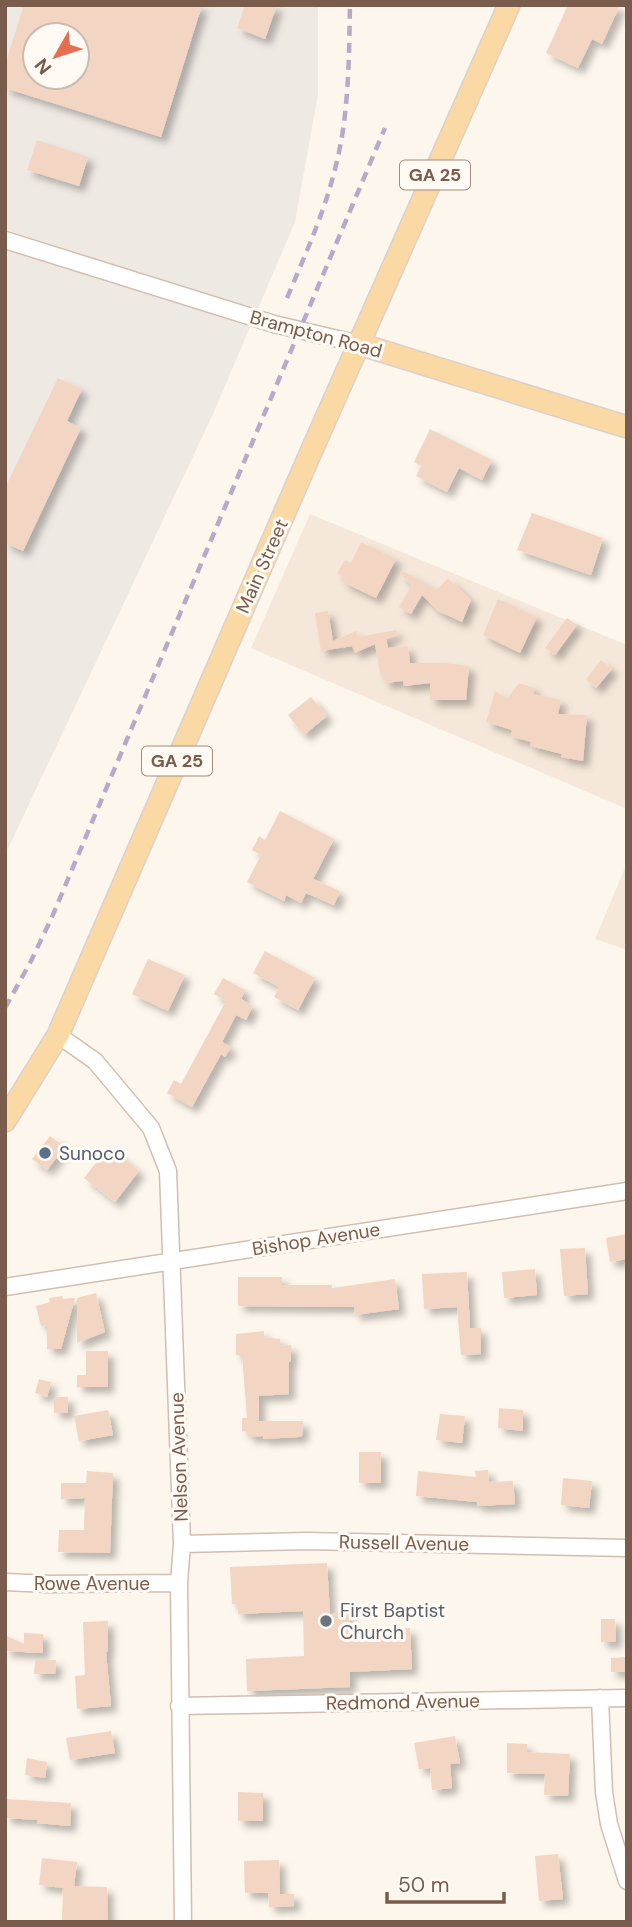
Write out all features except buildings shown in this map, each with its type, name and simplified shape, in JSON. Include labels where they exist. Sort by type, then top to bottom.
[{"type":"main road","name":"Main Street","points":[[5,1121],[58,1034],[509,5]]},
{"type":"main road","name":"Brampton Road","points":[[359,344],[627,427]]},
{"type":"street","name":"Brampton Road","points":[[5,240],[274,324],[359,344]]},
{"type":"street","name":"Nelson Avenue","points":[[58,1034],[95,1061],[151,1128],[168,1171],[182,1544],[179,1583],[179,1706],[183,1922]]},
{"type":"street","name":"Bishop Avenue","points":[[5,1287],[627,1191]]},
{"type":"street","name":"Russell Avenue","points":[[182,1544],[307,1541],[627,1548]]},
{"type":"street","name":"Rowe Avenue","points":[[5,1582],[179,1583]]},
{"type":"street","points":[[600,1698],[604,1792],[609,1824],[627,1881]]},
{"type":"street","name":"Redmond Avenue","points":[[179,1706],[627,1698]]},
{"type":"shaded area","points":[[5,5],[318,5],[318,94],[295,222],[213,414],[5,855]]},
{"type":"shaded area","points":[[310,514],[627,645],[627,809],[251,648]]},
{"type":"shaded area","points":[[627,863],[627,950],[595,939]]},
{"type":"railway","points":[[287,298],[321,214],[337,161],[346,103],[350,5]]},
{"type":"railway","points":[[5,1008],[52,917],[385,128]]},
{"type":"place","name":"Sunoco","points":[[45,1153]]},
{"type":"place","name":"First Baptist Church","points":[[326,1621]]}]
